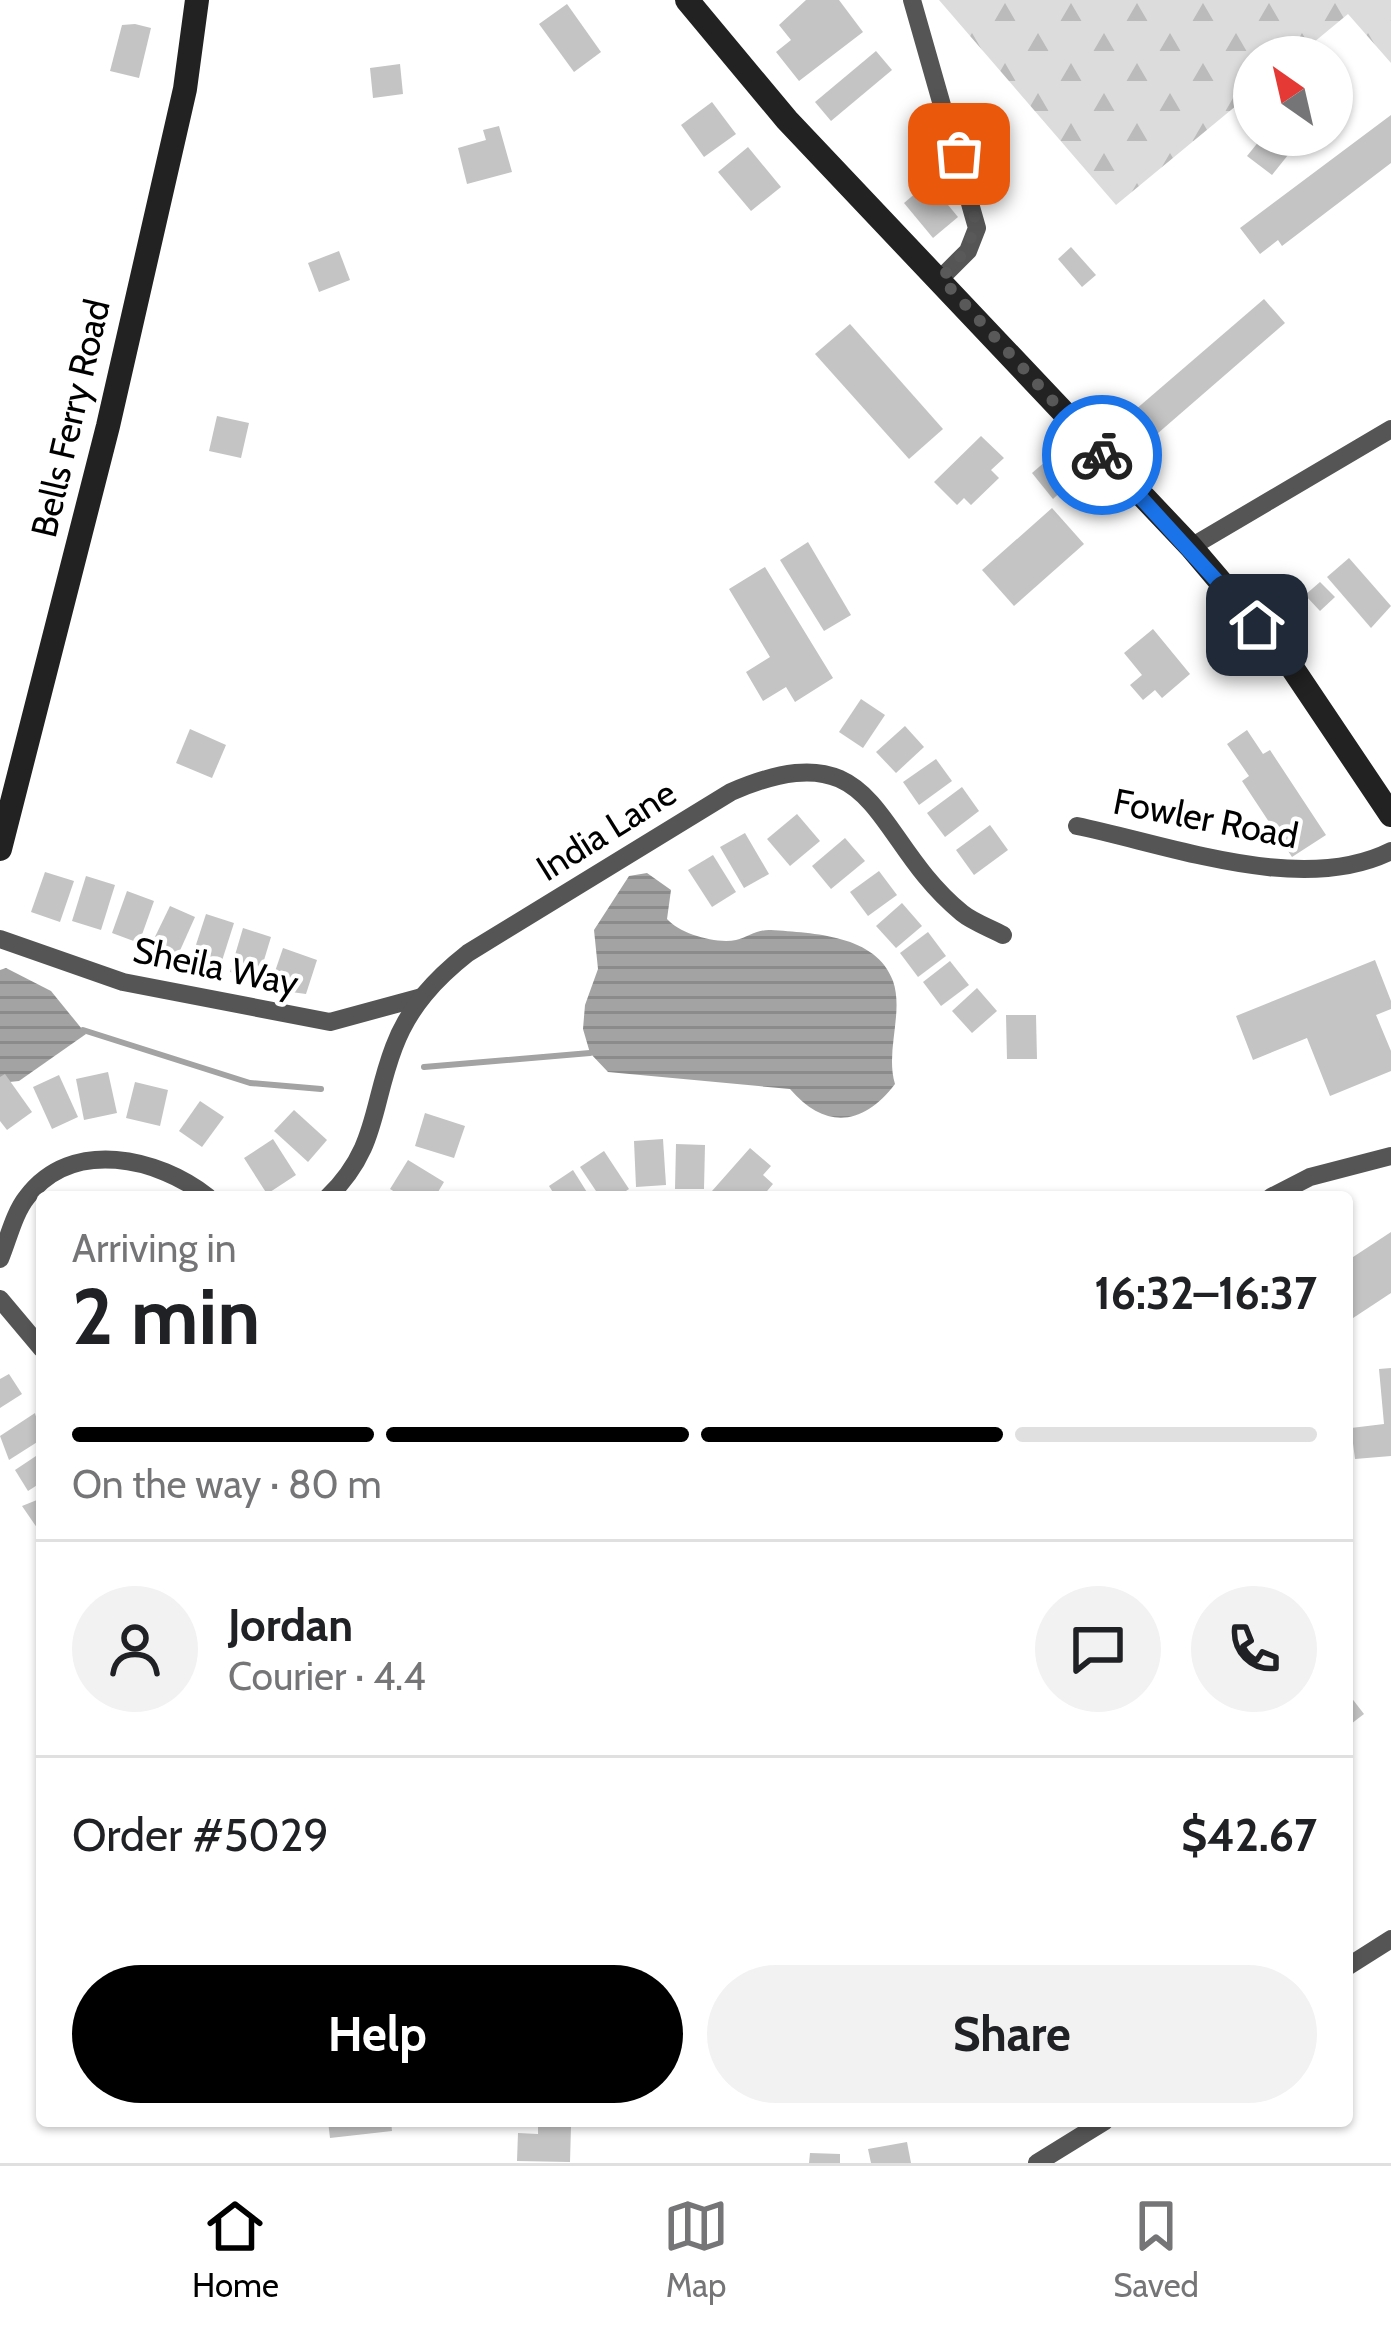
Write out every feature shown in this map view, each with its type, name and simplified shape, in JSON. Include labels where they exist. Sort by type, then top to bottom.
[{"type":"main road","name":"Bells Ferry Road","points":[[0,849],[108,426],[185,89],[197,0]]},
{"type":"main road","points":[[687,0],[787,120],[1191,547],[1287,659],[1391,815]]},
{"type":"street","points":[[912,0],[977,228],[968,251],[941,278]]},
{"type":"street","points":[[1191,547],[1391,429]]},
{"type":"street","name":"India Lane","points":[[334,1191],[354,1172],[375,1126],[392,1050],[435,979],[468,953],[731,792],[778,772],[809,769],[860,790],[963,914],[1003,935]]},
{"type":"street","name":"Fowler Road","points":[[1076,826],[1300,872],[1364,865],[1391,851]]},
{"type":"street","name":"Sheila Way","points":[[0,939],[123,982],[330,1022],[422,997]]},
{"type":"street","points":[[1283,1191],[1310,1177],[1391,1156]]},
{"type":"street","points":[[0,1259],[27,1196],[80,1161],[116,1159],[151,1165],[200,1191]]},
{"type":"street","points":[[0,1299],[36,1342]]},
{"type":"street","points":[[1353,1963],[1391,1939]]},
{"type":"street","points":[[1037,2163],[1095,2127]]},
{"type":"green space","points":[[939,0],[1391,0],[1391,63],[1348,14],[1321,36],[1233,36],[1233,108],[1116,205]]},
{"type":"shaded area","points":[[647,873],[671,890],[667,919],[689,933],[728,941],[766,930],[806,933],[842,939],[873,954],[885,966],[896,993],[895,1084],[883,1098],[858,1115],[831,1117],[817,1112],[790,1089],[608,1072],[590,1053],[583,1029],[585,1005],[598,969],[594,930],[629,876]]},
{"type":"shaded area","points":[[6,968],[51,991],[86,1034],[19,1081],[0,1083],[0,970]]},
{"type":"building","points":[[806,0],[839,0],[863,32],[799,81],[776,52],[791,40],[779,25]]},
{"type":"building","points":[[567,4],[601,52],[574,72],[539,24]]},
{"type":"building","points":[[122,25],[151,28],[139,78],[110,71]]},
{"type":"building","points":[[876,51],[892,70],[831,121],[815,102]]},
{"type":"building","points":[[400,64],[403,94],[373,98],[370,68]]},
{"type":"building","points":[[712,102],[736,134],[704,157],[681,125]]},
{"type":"building","points":[[1391,115],[1391,163],[1282,246],[1278,240],[1260,254],[1240,228],[1336,156],[1353,156],[1353,143]]},
{"type":"building","points":[[499,126],[512,172],[467,184],[458,148],[486,140],[483,130]]},
{"type":"building","points":[[748,147],[781,187],[751,211],[718,172]]},
{"type":"building","points":[[1247,156],[1287,156],[1272,175]]},
{"type":"building","points":[[929,182],[958,217],[933,238],[904,203]]},
{"type":"building","points":[[1071,247],[1096,275],[1082,287],[1058,259]]},
{"type":"building","points":[[339,251],[350,280],[319,292],[308,263]]},
{"type":"building","points":[[1264,299],[1285,323],[1157,434],[1135,410]]},
{"type":"building","points":[[850,324],[943,429],[909,459],[815,354]]},
{"type":"building","points":[[217,416],[249,423],[241,458],[209,451]]},
{"type":"building","points":[[981,436],[1004,458],[991,470],[999,478],[971,505],[964,498],[957,505],[934,482]]},
{"type":"building","points":[[1046,461],[1067,486],[1053,499],[1032,473]]},
{"type":"building","points":[[1052,508],[1084,544],[1014,606],[982,570]]},
{"type":"building","points":[[808,542],[851,615],[824,631],[780,560]]},
{"type":"building","points":[[1349,558],[1391,606],[1371,628],[1327,577]]},
{"type":"building","points":[[765,567],[833,678],[795,702],[786,687],[763,701],[746,672],[770,657],[729,589]]},
{"type":"building","points":[[1320,582],[1335,597],[1320,611],[1305,595]]},
{"type":"building","points":[[1153,629],[1190,674],[1162,698],[1155,690],[1143,700],[1130,685],[1142,675],[1124,653]]},
{"type":"building","points":[[861,699],[885,715],[863,748],[839,732]]},
{"type":"building","points":[[905,726],[924,747],[896,773],[876,752]]},
{"type":"building","points":[[190,729],[226,745],[212,778],[176,763]]},
{"type":"building","points":[[1247,730],[1263,754],[1270,750],[1326,835],[1292,857],[1242,781],[1249,776],[1227,744]]},
{"type":"building","points":[[936,759],[952,781],[919,805],[903,782]]},
{"type":"building","points":[[962,787],[979,811],[945,837],[927,813]]},
{"type":"building","points":[[797,814],[820,841],[790,866],[767,839]]},
{"type":"building","points":[[990,825],[1008,850],[974,875],[956,850]]},
{"type":"building","points":[[745,833],[769,874],[744,888],[720,847]]},
{"type":"building","points":[[845,838],[865,861],[831,889],[812,866]]},
{"type":"building","points":[[713,855],[736,892],[712,907],[688,870]]},
{"type":"building","points":[[879,871],[897,895],[868,916],[850,892]]},
{"type":"building","points":[[45,872],[74,881],[60,922],[31,912]]},
{"type":"building","points":[[86,876],[115,885],[101,930],[72,921]]},
{"type":"building","points":[[127,891],[154,901],[139,943],[112,933]]},
{"type":"building","points":[[902,903],[922,926],[896,948],[876,926]]},
{"type":"building","points":[[170,906],[195,917],[178,955],[152,943]]},
{"type":"building","points":[[206,914],[234,923],[220,967],[192,957]]},
{"type":"building","points":[[243,928],[271,937],[258,980],[230,972]]},
{"type":"building","points":[[928,932],[946,956],[918,977],[900,953]]},
{"type":"building","points":[[283,948],[317,960],[306,994],[269,989]]},
{"type":"building","points":[[1375,960],[1391,1001],[1391,1009],[1376,1015],[1391,1051],[1391,1071],[1330,1096],[1307,1038],[1253,1060],[1236,1016]]},
{"type":"building","points":[[950,961],[969,985],[941,1006],[923,982]]},
{"type":"building","points":[[977,988],[997,1011],[972,1033],[952,1011]]},
{"type":"building","points":[[1006,1015],[1036,1015],[1037,1059],[1007,1059]]},
{"type":"building","points":[[108,1072],[117,1113],[84,1120],[76,1079]]},
{"type":"building","points":[[5,1074],[32,1112],[7,1130],[0,1121],[0,1077]]},
{"type":"building","points":[[59,1075],[78,1117],[52,1129],[33,1087]]},
{"type":"building","points":[[135,1082],[168,1090],[160,1126],[126,1118]]},
{"type":"building","points":[[200,1101],[224,1117],[202,1147],[179,1131]]},
{"type":"building","points":[[294,1110],[327,1140],[308,1162],[274,1131]]},
{"type":"building","points":[[425,1113],[465,1126],[454,1158],[415,1146]]},
{"type":"building","points":[[273,1139],[296,1175],[265,1191],[244,1158]]},
{"type":"building","points":[[663,1139],[666,1185],[636,1187],[634,1141]]},
{"type":"building","points":[[676,1144],[705,1145],[704,1189],[675,1189]]},
{"type":"building","points":[[750,1148],[771,1166],[763,1175],[773,1184],[767,1191],[712,1191]]},
{"type":"building","points":[[604,1151],[629,1189],[596,1191],[580,1167]]},
{"type":"building","points":[[408,1160],[444,1182],[439,1191],[390,1189]]},
{"type":"building","points":[[573,1170],[586,1191],[552,1191],[549,1186]]},
{"type":"building","points":[[1391,1232],[1391,1293],[1353,1318],[1353,1257]]},
{"type":"building","points":[[1391,1368],[1391,1456],[1355,1459],[1353,1428],[1384,1424],[1379,1369]]},
{"type":"building","points":[[9,1374],[22,1394],[0,1408],[0,1379]]},
{"type":"building","points":[[35,1413],[36,1443],[9,1460],[0,1436]]},
{"type":"building","points":[[36,1456],[36,1486],[28,1491],[15,1470]]},
{"type":"building","points":[[36,1500],[36,1526],[22,1506]]},
{"type":"building","points":[[1353,1700],[1364,1714],[1353,1722]]},
{"type":"building","points":[[329,2127],[392,2127],[392,2131],[330,2138]]},
{"type":"building","points":[[538,2127],[571,2127],[570,2162],[517,2161],[518,2133],[538,2134]]},
{"type":"building","points":[[907,2142],[911,2163],[871,2163],[868,2149]]},
{"type":"building","points":[[810,2153],[840,2154],[840,2163],[809,2163]]},
{"type":"waterway","points":[[83,1030],[250,1083],[321,1089]]},
{"type":"waterway","points":[[424,1067],[590,1053]]},
{"type":"way so far","points":[[959,154],[977,228],[968,251],[941,278],[1102,455]]},
{"type":"route","points":[[1102,455],[1191,547],[1257,625]]}]
